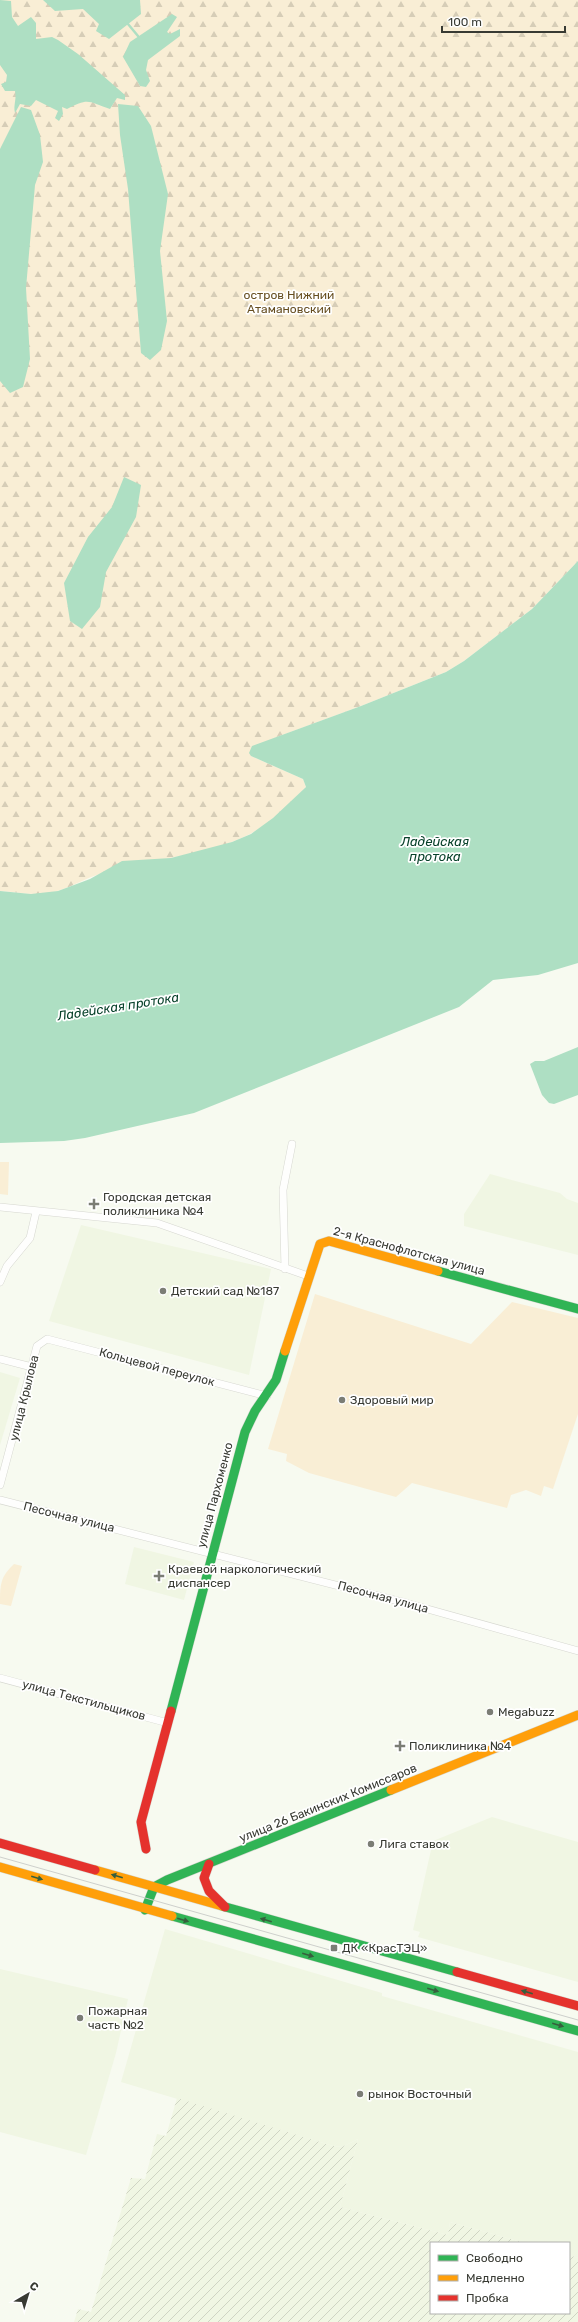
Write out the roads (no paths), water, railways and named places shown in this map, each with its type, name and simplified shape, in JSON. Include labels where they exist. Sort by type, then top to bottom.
[{"type":"main road","name":"2-я Краснофлотская улица","points":[[308,1276],[320,1244],[329,1241],[578,1309]]},
{"type":"main road","name":"улица Пархоменко","points":[[146,1849],[141,1822],[249,1418],[267,1396],[276,1380],[308,1276]]},
{"type":"main road","name":"улица 26 Бакинских Комиссаров","points":[[154,1887],[578,1715]]},
{"type":"main road","points":[[0,1843],[226,1908],[578,2006]]},
{"type":"main road","points":[[209,1864],[204,1878],[210,1891],[226,1908]]},
{"type":"main road","points":[[0,1867],[145,1910],[578,2031]]},
{"type":"main road","points":[[145,1910],[154,1887]]},
{"type":"street","points":[[285,1268],[283,1190],[292,1144]]},
{"type":"street","points":[[0,1207],[36,1212],[157,1223],[308,1276]]},
{"type":"street","points":[[0,1282],[7,1266],[30,1238],[36,1212]]},
{"type":"street","name":"Кольцевой переулок","points":[[47,1339],[267,1396]]},
{"type":"street","name":"улица Крылова","points":[[0,1485],[37,1346],[47,1339]]},
{"type":"street","points":[[0,1359],[32,1367]]},
{"type":"street","name":"Песочная улица","points":[[0,1500],[212,1552],[406,1603],[578,1651]]},
{"type":"street","name":"улица Текстильщиков","points":[[0,1678],[168,1722]]},
{"type":"water","points":[[0,0],[11,1],[12,17],[18,26],[31,17],[36,23],[36,39],[52,37],[58,40],[78,54],[125,95],[125,100],[117,98],[110,109],[89,102],[80,103],[67,109],[62,107],[63,114],[59,121],[55,118],[58,111],[36,100],[31,106],[20,104],[15,113],[15,91],[5,91],[1,84],[6,82],[7,75],[0,65]]},
{"type":"water","points":[[43,0],[140,0],[141,14],[109,39],[96,31],[99,24],[83,9],[55,11]]},
{"type":"water","points":[[172,14],[177,17],[167,32],[170,34],[180,29],[180,36],[148,60],[146,70],[150,81],[146,87],[140,86],[123,57],[130,42]]},
{"type":"water","points":[[118,104],[138,106],[151,126],[168,194],[160,251],[167,321],[161,350],[150,360],[141,353],[128,189],[120,135]]},
{"type":"water","points":[[21,107],[31,110],[40,135],[43,162],[35,185],[26,288],[30,359],[23,387],[10,393],[0,381],[0,149]]},
{"type":"water","points":[[124,477],[141,485],[136,517],[106,572],[100,607],[82,629],[70,621],[64,583],[88,537],[112,507]]},
{"type":"water","name":"Ладейская протока","points":[[578,561],[578,963],[538,975],[493,980],[459,1007],[194,1113],[85,1138],[64,1141],[0,1143],[0,891],[31,894],[58,891],[90,879],[122,861],[171,858],[232,842],[251,834],[273,818],[306,787],[303,779],[251,756],[249,753],[252,746],[361,706],[446,672],[464,661],[532,609]]},
{"type":"water","points":[[578,1047],[578,1095],[554,1104],[549,1103],[542,1095],[530,1064],[535,1061],[544,1061]]},
{"type":"waterway","points":[[128,24],[138,36]]},
{"type":"tram line","points":[[0,1857],[578,2020]]},
{"type":"place","name":"Городская детская поликлиника №4","points":[[94,1204]]},
{"type":"place","name":"Детский сад №187","points":[[163,1291]]},
{"type":"place","name":"Здоровый мир","points":[[342,1400]]},
{"type":"place","name":"Краевой наркологический диспансер","points":[[159,1576]]},
{"type":"place","name":"Megabuzz","points":[[490,1712]]},
{"type":"place","name":"Поликлиника №4","points":[[400,1746]]},
{"type":"place","name":"Лига ставок","points":[[371,1844]]},
{"type":"place","name":"ДК «КрасТЭЦ»","points":[[334,1948]]},
{"type":"place","name":"Пожарная часть №2","points":[[80,2018]]},
{"type":"place","name":"рынок Восточный","points":[[360,2094]]},
{"type":"park label","name":"остров Нижний Атамановский","points":[[289,302]]}]
